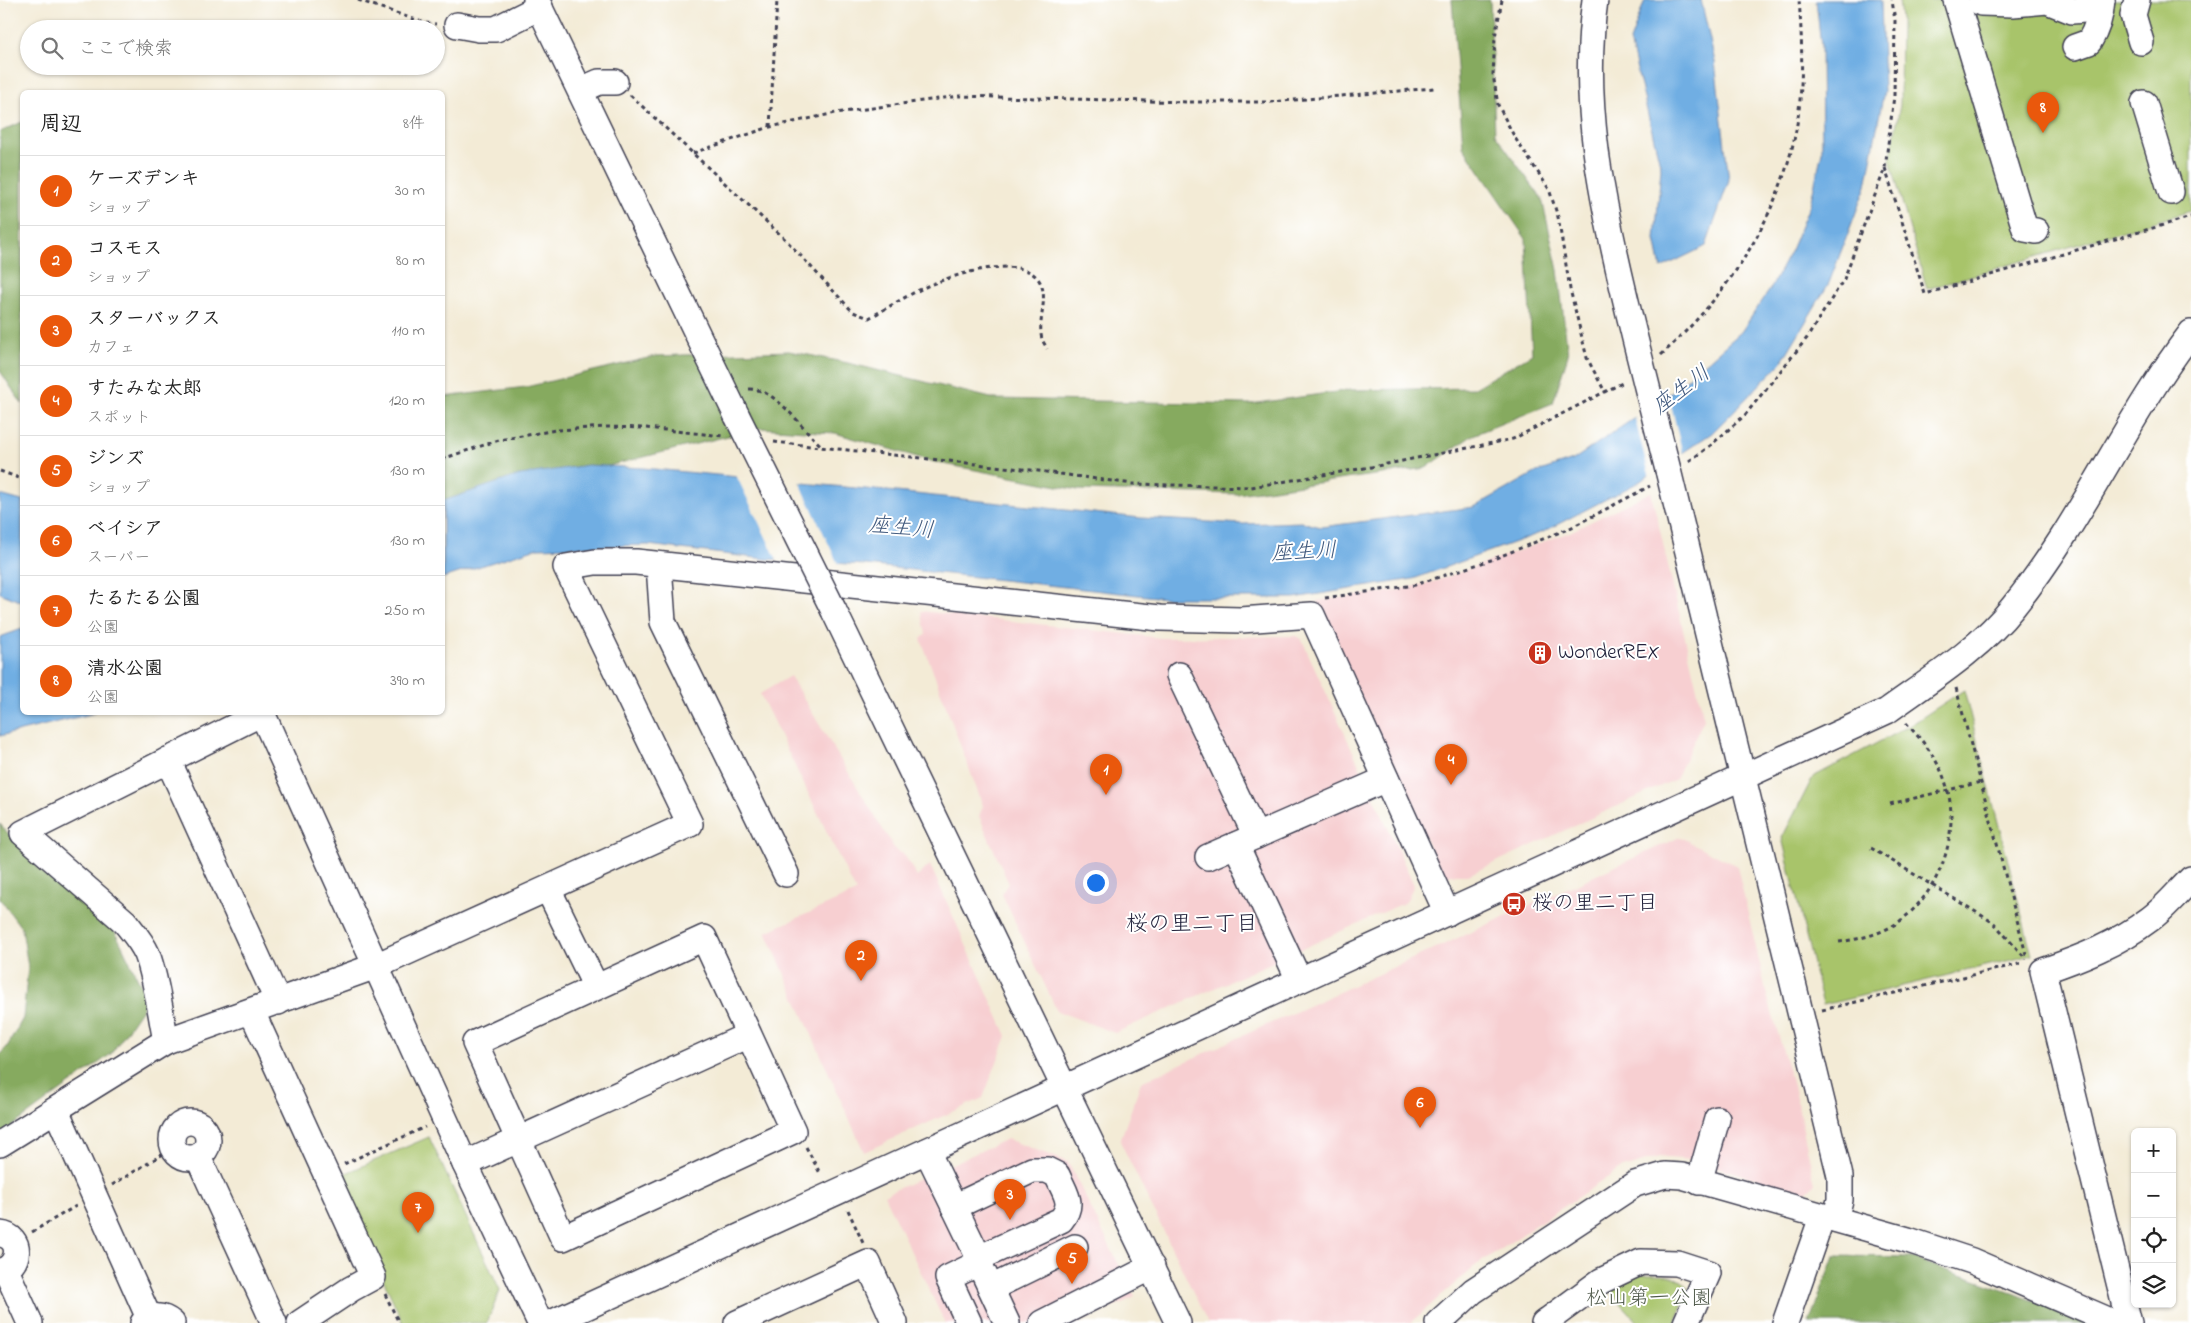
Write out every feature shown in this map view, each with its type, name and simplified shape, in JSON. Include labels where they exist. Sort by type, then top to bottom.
[{"type":"street","points":[[1594,0],[1590,71],[1592,116],[1596,160],[1616,256],[1840,1176],[1840,1200],[1828,1218],[1785,1323]]},
{"type":"street","points":[[1956,0],[2026,229],[2036,231]]},
{"type":"street","points":[[1981,3],[2013,4],[2047,1],[2072,11],[2084,10],[2102,0]]},
{"type":"street","points":[[2075,47],[2089,42],[2098,23],[2102,0]]},
{"type":"street","points":[[2140,1],[2133,15],[2142,42]]},
{"type":"street","points":[[457,24],[479,29],[496,29],[538,4],[581,90],[731,426],[834,611],[1064,1087],[1161,1272],[1178,1323]]},
{"type":"street","points":[[581,90],[599,82],[615,82]]},
{"type":"street","points":[[2144,103],[2171,192]]},
{"type":"street","points":[[551,1323],[1887,711],[1941,672],[1982,639],[2012,608],[2046,563],[2156,385],[2191,333]]},
{"type":"street","points":[[0,1144],[166,1041],[252,1012],[376,966],[690,824],[566,567],[595,562],[659,565],[1160,618],[1241,620],[1312,615],[1447,913]]},
{"type":"street","points":[[659,565],[663,622],[786,874]]},
{"type":"street","points":[[1180,675],[1246,841],[1298,980]]},
{"type":"street","points":[[166,1041],[153,975],[146,953],[137,937],[125,922],[22,833],[258,715]]},
{"type":"street","points":[[263,715],[465,1164],[540,1323]]},
{"type":"street","points":[[168,760],[278,1002]]},
{"type":"street","points":[[1208,858],[1386,779]]},
{"type":"street","points":[[2129,1323],[2043,971],[2093,953],[2122,938],[2152,918],[2191,879]]},
{"type":"street","points":[[548,889],[596,986]]},
{"type":"street","points":[[704,938],[793,1131],[563,1238],[475,1043],[596,986],[704,938]]},
{"type":"street","points":[[252,1012],[373,1277],[351,1289],[300,1323]]},
{"type":"street","points":[[465,1164],[749,1035]]},
{"type":"street","points":[[56,1110],[155,1321]]},
{"type":"street","points":[[1699,1182],[1717,1119]]},
{"type":"street","points":[[927,1151],[1007,1323]]},
{"type":"street","points":[[198,1157],[274,1323]]},
{"type":"street","points":[[954,1207],[1032,1170],[1048,1170],[1057,1175],[1070,1205],[1068,1212],[1061,1220],[948,1278],[969,1323]]},
{"type":"street","points":[[1438,1323],[1473,1291],[1635,1184],[1665,1175],[1682,1176],[1908,1240],[1972,1261],[2115,1323]]},
{"type":"street","points":[[0,1234],[5,1234],[14,1241],[17,1249],[17,1257],[13,1264],[3,1270],[30,1323]]},
{"type":"street","points":[[991,1288],[1075,1247]]},
{"type":"street","points":[[1544,1323],[1601,1281],[1641,1262],[1677,1263],[1708,1273],[1686,1323]]},
{"type":"street","points":[[737,1323],[868,1263],[895,1323]]},
{"type":"street","points":[[1042,1323],[1161,1272]]},
{"type":"path","points":[[358,0],[416,20]]},
{"type":"path","points":[[770,127],[777,0]]},
{"type":"path","points":[[1502,0],[1495,38],[1493,74],[1498,105],[1514,138],[1549,189],[1558,217],[1570,289],[1587,358],[1605,392]]},
{"type":"path","points":[[1654,360],[1695,324],[1739,269],[1767,219],[1792,152],[1799,104],[1802,62],[1799,0]]},
{"type":"path","points":[[1312,615],[1312,600],[1415,585],[1483,562],[1570,528],[1668,473],[1710,446],[1745,415],[1807,338],[1844,279],[1885,168],[1894,96],[1894,21],[1892,0]]},
{"type":"path","points":[[445,24],[457,24]]},
{"type":"path","points":[[615,82],[786,240],[853,312],[869,318],[930,285],[965,273],[992,267],[1024,268],[1039,280],[1044,290],[1042,338],[1048,349]]},
{"type":"path","points":[[693,153],[770,127],[836,112],[959,96],[1187,102],[1271,102],[1434,88]]},
{"type":"path","points":[[1885,168],[1925,294],[2191,217]]},
{"type":"path","points":[[765,441],[1031,470],[1133,484],[1251,487],[1377,466],[1513,439],[1626,381]]},
{"type":"path","points":[[749,389],[755,389],[784,406],[810,437],[824,448]]},
{"type":"path","points":[[445,457],[500,440],[556,430],[607,427],[731,426]]},
{"type":"path","points":[[0,471],[20,478]]},
{"type":"path","points":[[1956,687],[2028,961]]},
{"type":"path","points":[[1839,942],[1866,937],[1899,921],[1918,904],[1940,871],[1948,848],[1951,824],[1947,790],[1943,775],[1935,759],[1905,722]]},
{"type":"path","points":[[1890,804],[1981,782]]},
{"type":"path","points":[[1871,848],[1994,923],[2028,961]]},
{"type":"path","points":[[1819,1011],[2028,961]]},
{"type":"path","points":[[326,1173],[432,1124]]},
{"type":"path","points":[[793,1131],[802,1139],[824,1180]]},
{"type":"path","points":[[847,1207],[866,1250],[868,1263]]},
{"type":"path","points":[[373,1277],[381,1284],[399,1323]]},
{"type":"shaded area","points":[[1651,492],[1704,719],[1676,779],[1468,875],[1442,875],[1317,601],[1394,591],[1436,581],[1570,532]]},
{"type":"shaded area","points":[[921,611],[1161,638],[1296,636],[1302,640],[1414,885],[1406,902],[1115,1033],[1057,1011],[1002,894],[1008,882],[979,816],[983,806],[921,639],[926,634]]},
{"type":"shaded area","points":[[790,676],[896,851],[904,854],[917,877],[930,865],[1007,1036],[983,1098],[864,1152],[766,932],[856,892],[760,694]]},
{"type":"shaded area","points":[[1680,837],[1737,866],[1767,995],[1795,1093],[1815,1184],[1805,1193],[1691,1160],[1659,1157],[1620,1169],[1475,1266],[1410,1323],[1208,1323],[1120,1141],[1141,1082]]},
{"type":"shaded area","points":[[1007,1139],[1068,1162],[1135,1297],[1077,1323],[945,1323],[884,1195]]},
{"type":"green space","points":[[1452,0],[1490,0],[1495,134],[1542,199],[1558,270],[1568,355],[1553,403],[1473,435],[1426,468],[1237,494],[1078,490],[934,462],[835,433],[760,428],[492,495],[445,503],[445,397],[526,387],[656,356],[789,351],[848,363],[995,399],[1250,404],[1350,390],[1474,388],[1532,354],[1526,239],[1463,147]]},
{"type":"green space","points":[[1899,0],[2191,0],[2191,211],[1927,289],[1890,160],[1900,105],[1901,19]]},
{"type":"green space","points":[[20,123],[20,401],[0,371],[0,132]]},
{"type":"green space","points":[[1964,690],[2032,955],[1823,1005],[1782,838],[1813,777],[1909,726]]},
{"type":"green space","points":[[0,824],[45,875],[112,925],[148,1000],[111,1054],[0,1135],[0,1054],[7,1047],[23,1018],[28,967],[22,929],[0,899]]},
{"type":"green space","points":[[429,1137],[500,1290],[487,1323],[403,1323],[337,1177]]},
{"type":"green space","points":[[1834,1256],[1909,1257],[2098,1323],[1809,1323]]},
{"type":"green space","name":"松山第一公園","points":[[1640,1274],[1667,1275],[1679,1279],[1689,1288],[1675,1323],[1639,1323],[1609,1290]]},
{"type":"water","points":[[1645,0],[1701,0],[1715,62],[1729,180],[1706,246],[1661,268],[1655,239],[1661,168],[1630,41]]},
{"type":"water","name":"座生川","points":[[1816,0],[1880,0],[1884,91],[1866,186],[1829,283],[1781,363],[1712,433],[1639,482],[1543,532],[1413,579],[1294,598],[1165,598],[866,565],[765,559],[648,545],[537,548],[445,577],[445,500],[520,475],[588,465],[643,468],[887,491],[1141,518],[1243,524],[1301,522],[1321,527],[1474,507],[1537,472],[1573,460],[1671,393],[1741,332],[1769,291],[1791,250],[1810,204],[1822,152],[1821,46]]},
{"type":"water","points":[[0,495],[20,500],[20,601],[0,593]]},
{"type":"water","points":[[20,630],[20,715],[87,715],[0,736],[0,637]]},
{"type":"pier","points":[[1668,392],[1683,455],[1650,478],[1634,415]]},
{"type":"pier","points":[[736,475],[799,481],[839,566],[778,562]]},
{"type":"place","name":"清水公園","points":[[2043,133]]},
{"type":"place","name":"WonderREX","points":[[1540,653]]},
{"type":"place","name":"すたみな太郎","points":[[1451,785]]},
{"type":"place","name":"ケーズデンキ","points":[[1106,795]]},
{"type":"place","name":"桜の里二丁目","points":[[1514,904]]},
{"type":"place","name":"コスモス","points":[[861,981]]},
{"type":"place","name":"ベイシア","points":[[1420,1128]]},
{"type":"place","name":"スターバックス","points":[[1010,1220]]},
{"type":"place","name":"たるたる公園","points":[[418,1233]]},
{"type":"place","name":"ジンズ","points":[[1072,1284]]},
{"type":"district","name":"桜の里二丁目","points":[[1192,925]]}]
